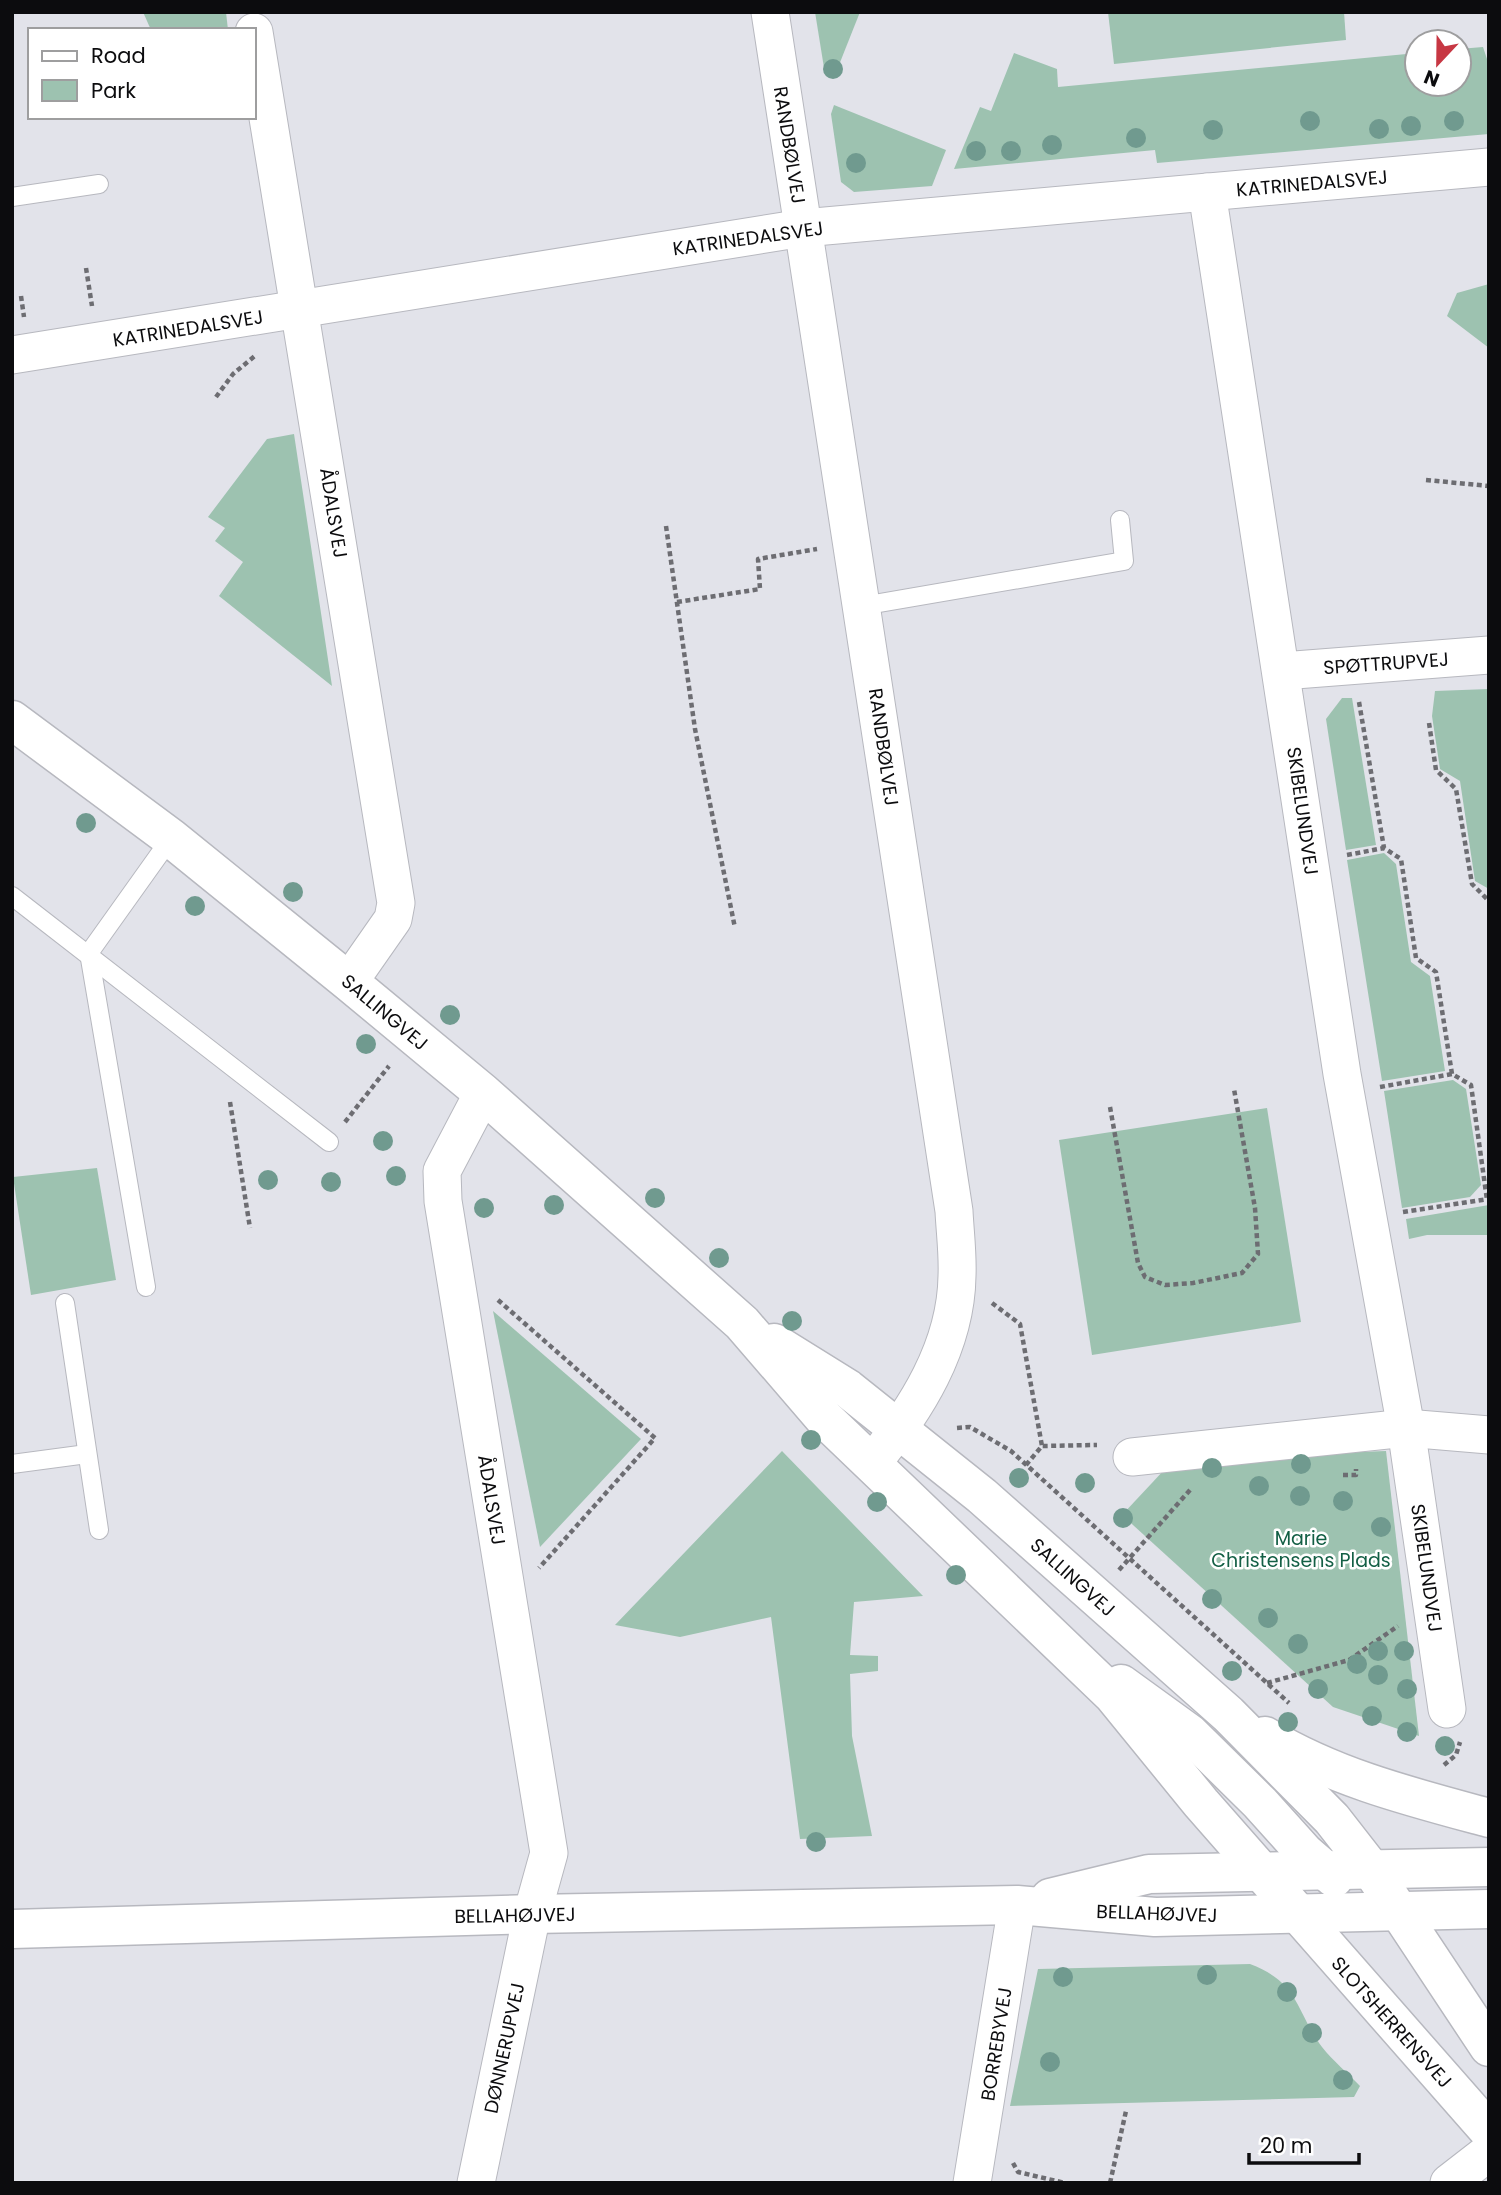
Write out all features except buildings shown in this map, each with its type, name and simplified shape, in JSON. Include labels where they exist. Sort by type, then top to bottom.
[{"type":"street","name":"RANDBØLVEJ","points":[[770,12],[954,1211],[957,1277],[948,1330],[926,1388],[900,1430],[872,1463]]},
{"type":"street","name":"ÅDALSVEJ","points":[[256,43],[396,902],[393,919],[349,982]]},
{"type":"street","name":"KATRINEDALSVEJ","points":[[12,355],[803,228],[1489,167]]},
{"type":"street","name":"SKIBELUNDVEJ","points":[[1207,192],[1345,1094],[1406,1428],[1447,1709]]},
{"type":"street","name":"SPØTTRUPVEJ","points":[[1282,671],[1489,655]]},
{"type":"street","name":"SALLINGVEJ","points":[[12,720],[171,838],[349,982],[483,1093],[743,1323],[823,1417],[1056,1637],[1113,1695],[1259,1870]]},
{"type":"street","name":"ÅDALSVEJ","points":[[483,1093],[442,1171],[453,1261],[549,1853],[532,1914]]},
{"type":"street","name":"SALLINGVEJ","points":[[743,1323],[848,1389],[982,1496],[1228,1714],[1332,1819],[1401,1912]]},
{"type":"street","points":[[1132,1457],[1406,1428],[1489,1435]]},
{"type":"street","points":[[1056,1637],[1190,1734],[1322,1869],[1374,1903],[1401,1912],[1489,2047]]},
{"type":"street","points":[[1228,1714],[1286,1749],[1343,1775],[1386,1791],[1489,1818]]},
{"type":"street","name":"BELLAHØJVEJ","points":[[1017,1905],[1149,1874],[1489,1867]]},
{"type":"street","name":"SLOTSHERRENSVEJ","points":[[1259,1870],[1489,2131]]},
{"type":"street","name":"BELLAHØJVEJ","points":[[12,1929],[532,1914],[1017,1905],[1155,1917],[1489,1909]]},
{"type":"street","name":"BORREBYVEJ","points":[[972,2183],[1017,1905]]},
{"type":"street","name":"DØNNERUPVEJ","points":[[476,2183],[532,1914]]},
{"type":"street","points":[[1450,2183],[1489,2152]]},
{"type":"lane","points":[[12,197],[99,184]]},
{"type":"lane","points":[[862,606],[1124,561],[1119,520]]},
{"type":"lane","points":[[146,1287],[89,953],[171,838]]},
{"type":"lane","points":[[12,895],[329,1142]]},
{"type":"lane","points":[[65,1303],[99,1530]]},
{"type":"lane","points":[[12,1464],[87,1454]]},
{"type":"path","points":[[216,397],[233,374]]},
{"type":"path","points":[[1426,480],[1489,486]]},
{"type":"path","points":[[666,526],[695,729],[735,928]]},
{"type":"path","points":[[677,601],[760,589],[758,559],[852,543]]},
{"type":"path","points":[[1353,665],[1384,848],[1401,859],[1416,958],[1436,972],[1452,1074]]},
{"type":"path","points":[[1429,723],[1436,770],[1456,789],[1472,884],[1489,901]]},
{"type":"path","points":[[329,1142],[413,1036]]},
{"type":"path","points":[[224,1060],[250,1228]]},
{"type":"path","points":[[1345,1094],[1452,1074],[1471,1085],[1488,1199],[1368,1217]]},
{"type":"path","points":[[1110,1107],[1138,1264],[1145,1277],[1165,1285],[1193,1283],[1242,1273],[1258,1254],[1255,1208],[1234,1089]]},
{"type":"path","points":[[453,1261],[655,1438],[509,1602]]},
{"type":"path","points":[[957,1277],[1020,1324],[1042,1446]]},
{"type":"path","points":[[900,1430],[970,1427],[1011,1451],[1293,1707]]},
{"type":"path","points":[[1026,1465],[1042,1446],[1099,1445],[1132,1457]]},
{"type":"path","points":[[1331,1475],[1356,1475],[1356,1468]]},
{"type":"path","points":[[1095,1596],[1192,1487]]},
{"type":"path","points":[[1267,1683],[1349,1660],[1392,1630]]},
{"type":"path","points":[[1439,1769],[1451,1773]]},
{"type":"path","points":[[1110,2183],[1126,2111]]},
{"type":"path","points":[[1011,2152],[1010,2160],[1018,2172],[1065,2183]]},
{"type":"green space","points":[[143,12],[226,12],[228,28],[150,28]]},
{"type":"green space","points":[[815,12],[860,12],[835,75],[825,74]]},
{"type":"green space","points":[[1108,12],[1344,12],[1346,40],[1114,64]]},
{"type":"green space","points":[[1483,47],[1489,65],[1489,134],[1157,163],[1155,150],[954,169],[980,107],[991,111],[1014,53],[1057,69],[1058,87],[1403,54],[1403,98],[1473,98],[1473,48]]},
{"type":"green space","points":[[834,105],[946,150],[932,186],[854,192],[841,182],[831,114]]},
{"type":"green space","points":[[1489,284],[1489,348],[1447,316],[1457,293]]},
{"type":"green space","points":[[294,434],[332,686],[219,596],[243,562],[215,541],[225,528],[208,517],[267,439]]},
{"type":"green space","points":[[1489,689],[1489,889],[1475,881],[1460,781],[1440,769],[1432,716],[1435,691]]},
{"type":"green space","points":[[1342,698],[1352,698],[1376,845],[1346,850],[1326,719]]},
{"type":"green space","points":[[1384,853],[1396,864],[1411,962],[1430,976],[1445,1071],[1382,1081],[1347,860]]},
{"type":"green space","points":[[1453,1080],[1466,1089],[1481,1185],[1470,1197],[1402,1208],[1384,1091]]},
{"type":"green space","points":[[1267,1108],[1301,1322],[1092,1355],[1059,1140]]},
{"type":"green space","points":[[97,1168],[116,1280],[31,1295],[13,1177]]},
{"type":"green space","points":[[1489,1205],[1489,1235],[1427,1235],[1409,1239],[1406,1219]]},
{"type":"green space","points":[[493,1311],[641,1439],[540,1547]]},
{"type":"green space","points":[[782,1451],[923,1596],[854,1602],[850,1655],[878,1656],[878,1671],[850,1674],[852,1736],[872,1836],[800,1839],[771,1617],[680,1637],[615,1625]]},
{"type":"green space","name":"Marie Christensens Plads","points":[[1386,1451],[1419,1736],[1333,1707],[1122,1515],[1165,1469],[1201,1458]]},
{"type":"green space","points":[[1250,1964],[1279,1980],[1288,1989],[1322,2047],[1360,2086],[1354,2097],[1010,2106],[1038,1969]]}]
